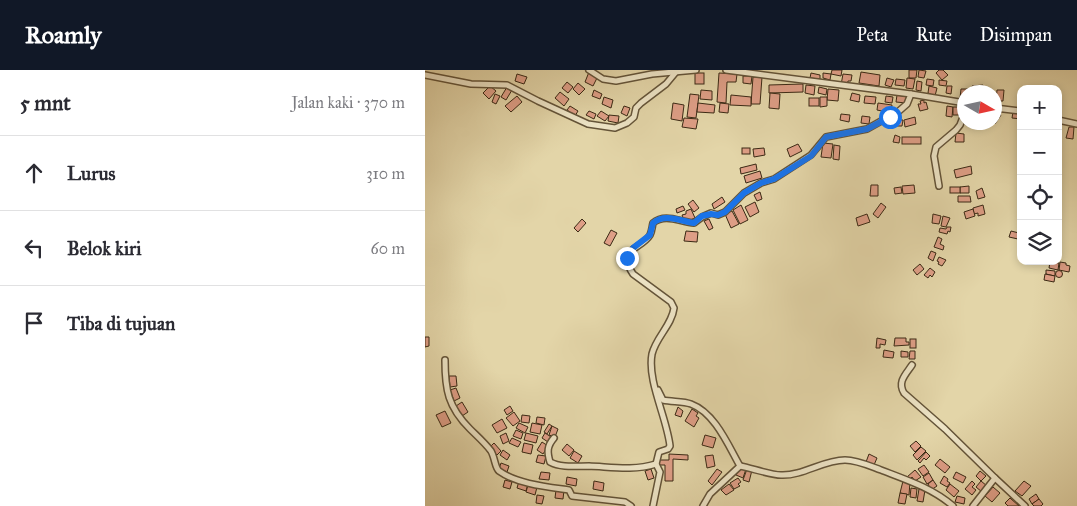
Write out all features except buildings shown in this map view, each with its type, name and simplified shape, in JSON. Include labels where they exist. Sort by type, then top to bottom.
[{"type":"street","points":[[589,70],[603,79],[616,81],[696,70]]},
{"type":"street","points":[[726,70],[957,102]]},
{"type":"street","points":[[425,75],[471,84],[507,85],[588,124],[615,128],[627,123],[633,117],[636,108],[666,84],[676,72]]},
{"type":"street","points":[[653,506],[660,472],[656,464],[659,452],[668,449],[670,446],[652,370],[653,352],[671,319],[674,308],[671,302],[633,274],[629,268],[627,258],[633,248],[650,235],[653,223],[658,219],[669,218],[694,223],[702,216],[718,215],[725,212],[744,193],[761,183],[774,179],[811,156],[826,137],[867,129],[899,111],[907,104],[911,94]]},
{"type":"street","points":[[1002,109],[1017,111]]},
{"type":"street","points":[[1062,121],[1077,124]]},
{"type":"street","points":[[939,186],[934,156],[936,147],[957,128]]},
{"type":"street","points":[[445,360],[447,396],[457,416],[489,449],[495,458],[496,467],[499,471],[511,478],[524,482],[569,490],[572,496],[625,502],[631,506]]},
{"type":"street","points":[[912,364],[901,382],[901,388],[904,393],[945,429],[1025,506]]},
{"type":"street","points":[[655,385],[663,400],[691,404],[712,419],[740,466],[780,475],[844,460],[860,462],[919,484],[943,497],[953,506]]},
{"type":"street","points":[[554,438],[549,443],[547,450],[550,462],[556,466],[596,466],[621,469],[646,467],[656,464]]},
{"type":"street","points":[[704,506],[707,497],[740,466]]},
{"type":"street","points":[[973,506],[995,478]]},
{"type":"route","points":[[627,258],[633,248],[648,238],[652,231],[653,223],[658,219],[669,218],[694,223],[702,216],[718,215],[725,212],[744,193],[761,183],[774,179],[811,156],[826,137],[867,129],[890,117]]}]
